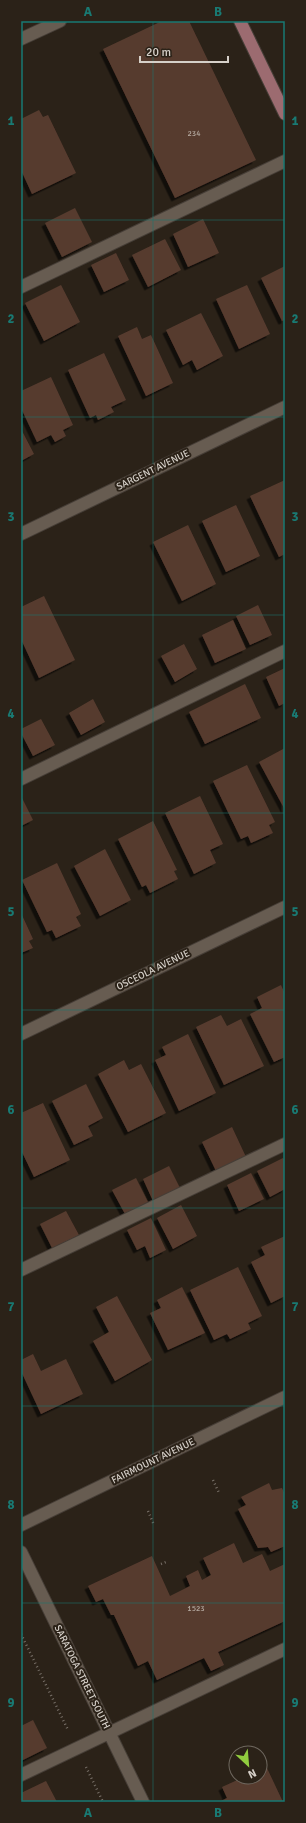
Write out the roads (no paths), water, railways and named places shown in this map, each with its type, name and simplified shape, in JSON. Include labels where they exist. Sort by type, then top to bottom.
[{"type":"main road","points":[[240,21],[285,114]]},
{"type":"street","points":[[21,39],[60,21]]},
{"type":"street","points":[[21,287],[285,161]]},
{"type":"street","name":"SARGENT AVENUE","points":[[21,534],[285,407]]},
{"type":"street","points":[[21,779],[285,651]]},
{"type":"street","name":"OSCEOLA AVENUE","points":[[21,1034],[285,907]]},
{"type":"street","points":[[21,1270],[285,1144]]},
{"type":"street","name":"FAIRMOUNT AVENUE","points":[[21,1525],[285,1397]]},
{"type":"street","name":"SARATOGA STREET SOUTH","points":[[21,1552],[143,1802]]},
{"type":"street","points":[[21,1775],[285,1649]]}]
